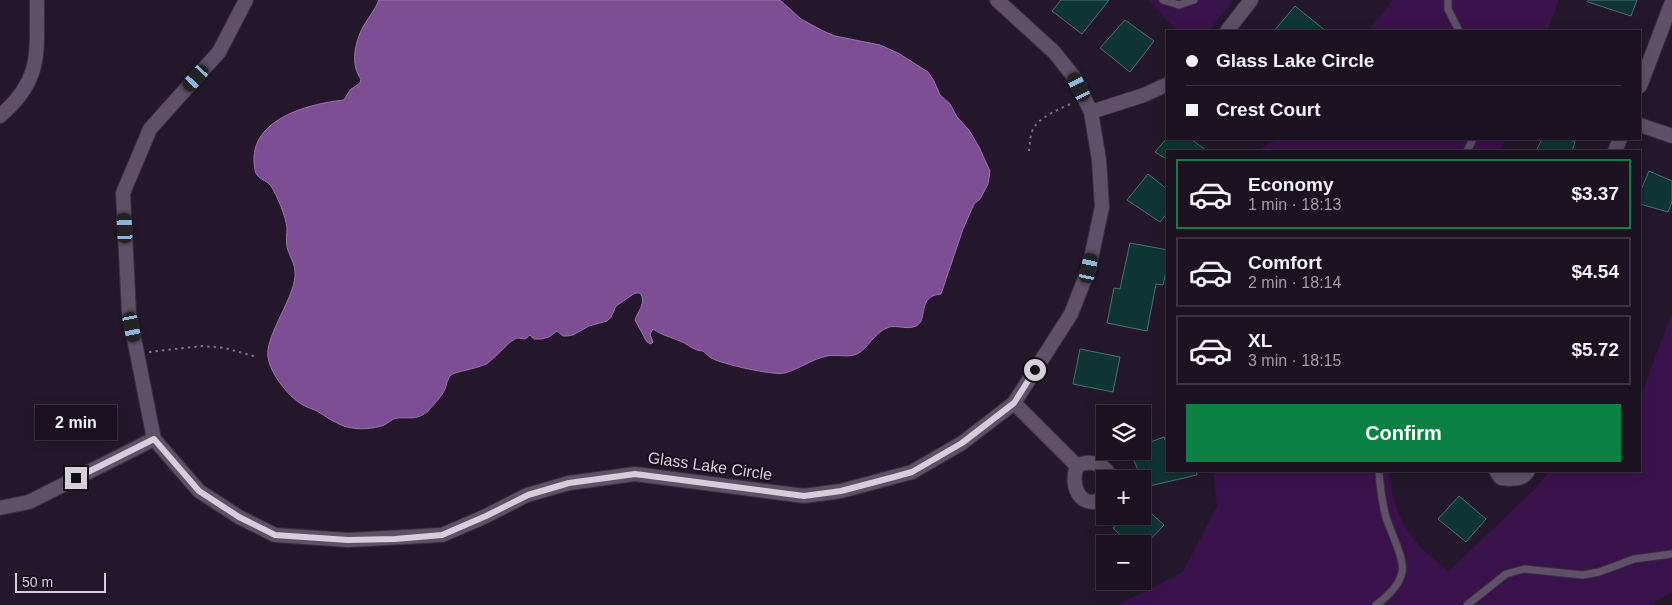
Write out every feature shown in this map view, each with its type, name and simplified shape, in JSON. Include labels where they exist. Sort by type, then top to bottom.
[{"type":"street","points":[[0,116],[13,105],[29,82],[36,62],[38,43],[37,0]]},
{"type":"street","name":"Glass Lake Circle","points":[[246,0],[219,52],[150,129],[123,193],[129,313],[154,439],[199,491],[239,517],[275,535],[348,540],[442,535],[528,495],[569,483],[635,474],[804,496],[841,491],[912,472],[962,443],[1014,403],[1071,314],[1089,268],[1102,208],[1099,160],[1092,112],[1074,77],[1054,52],[997,0]]},
{"type":"street","points":[[1227,30],[1251,0]]},
{"type":"street","points":[[1641,83],[1672,2]]},
{"type":"street","points":[[1092,112],[1144,95],[1166,85]]},
{"type":"street","points":[[1641,125],[1672,136]]},
{"type":"street","points":[[1014,403],[1077,466]]},
{"type":"street","points":[[0,508],[29,502],[154,439]]},
{"type":"street","points":[[1096,502],[1082,498],[1075,491],[1073,474],[1077,466],[1082,463],[1097,464],[1106,470]]},
{"type":"street","points":[[1497,472],[1501,478],[1515,480],[1526,475],[1528,472]]},
{"type":"lane","points":[[1163,0],[1179,5],[1194,0]]},
{"type":"lane","points":[[1448,0],[1448,9],[1458,30]]},
{"type":"lane","points":[[1376,605],[1396,585],[1403,572],[1398,548],[1386,518],[1380,490],[1379,472]]},
{"type":"lane","points":[[1468,605],[1506,574],[1524,569],[1583,575],[1599,572],[1634,559],[1672,554]]},
{"type":"path","points":[[1029,151],[1034,127],[1041,120],[1084,97]]},
{"type":"path","points":[[137,354],[202,346],[225,348],[256,357]]},
{"type":"shaded area","points":[[379,0],[780,0],[801,19],[823,31],[835,36],[880,45],[898,53],[928,72],[940,95],[950,104],[979,147],[990,171],[988,184],[980,199],[974,204],[963,229],[941,294],[928,299],[920,323],[906,328],[889,327],[857,354],[850,356],[827,356],[785,373],[770,373],[748,369],[711,358],[703,351],[694,349],[653,329],[650,334],[653,342],[651,344],[647,342],[635,320],[643,300],[640,293],[635,293],[616,306],[607,321],[589,326],[573,335],[563,336],[557,331],[549,337],[541,339],[534,339],[530,335],[525,339],[515,339],[486,364],[451,375],[440,397],[421,416],[396,418],[384,425],[371,428],[356,429],[347,427],[297,401],[279,381],[270,365],[268,350],[270,341],[292,289],[295,272],[287,247],[287,228],[283,212],[271,186],[256,173],[254,153],[259,139],[269,127],[282,118],[313,106],[344,100],[350,90],[360,83],[361,79],[355,60],[356,46],[363,27]]},
{"type":"shaded area","points":[[1148,0],[1233,0],[1210,30],[1176,30]]},
{"type":"shaded area","points":[[1393,0],[1559,0],[1547,30],[1369,30]]},
{"type":"shaded area","points":[[1276,140],[1505,140],[1500,150],[1257,150]]},
{"type":"shaded area","points":[[1672,313],[1672,592],[1649,605],[1118,605],[1151,590],[1151,588],[1183,572],[1217,506],[1213,472],[1389,472],[1395,503],[1407,529],[1425,551],[1449,571],[1537,487],[1546,475],[1546,472],[1641,472],[1641,394]]},
{"type":"building","points":[[1061,0],[1109,0],[1082,34],[1052,11]]},
{"type":"building","points":[[1588,0],[1637,0],[1631,16],[1588,2]]},
{"type":"building","points":[[1295,6],[1325,30],[1275,30]]},
{"type":"building","points":[[1125,20],[1154,41],[1130,72],[1100,48]]},
{"type":"building","points":[[1166,139],[1192,140],[1206,150],[1166,150],[1166,159],[1155,152]]},
{"type":"building","points":[[1542,140],[1570,140],[1575,142],[1572,150],[1536,150]]},
{"type":"building","points":[[1649,171],[1672,181],[1672,202],[1668,212],[1641,204],[1641,190]]},
{"type":"building","points":[[1148,174],[1166,188],[1166,214],[1160,222],[1127,200]]},
{"type":"building","points":[[1130,243],[1166,250],[1166,271],[1163,285],[1156,284],[1147,331],[1107,323],[1114,288],[1120,289]]},
{"type":"building","points":[[1080,349],[1120,357],[1113,392],[1073,384]]},
{"type":"building","points":[[1164,437],[1166,442],[1166,472],[1196,472],[1197,475],[1151,486],[1151,470],[1138,470],[1134,460],[1151,460],[1151,442]]},
{"type":"building","points":[[1459,496],[1486,519],[1466,542],[1438,519]]},
{"type":"building","points":[[1151,513],[1164,525],[1151,539],[1151,535],[1120,535],[1113,528],[1116,525],[1151,525]]},
{"type":"route","points":[[76,478],[154,439],[199,491],[239,517],[275,535],[348,540],[442,535],[528,495],[569,483],[635,474],[804,496],[841,491],[912,472],[962,443],[1014,403],[1035,370]]}]
